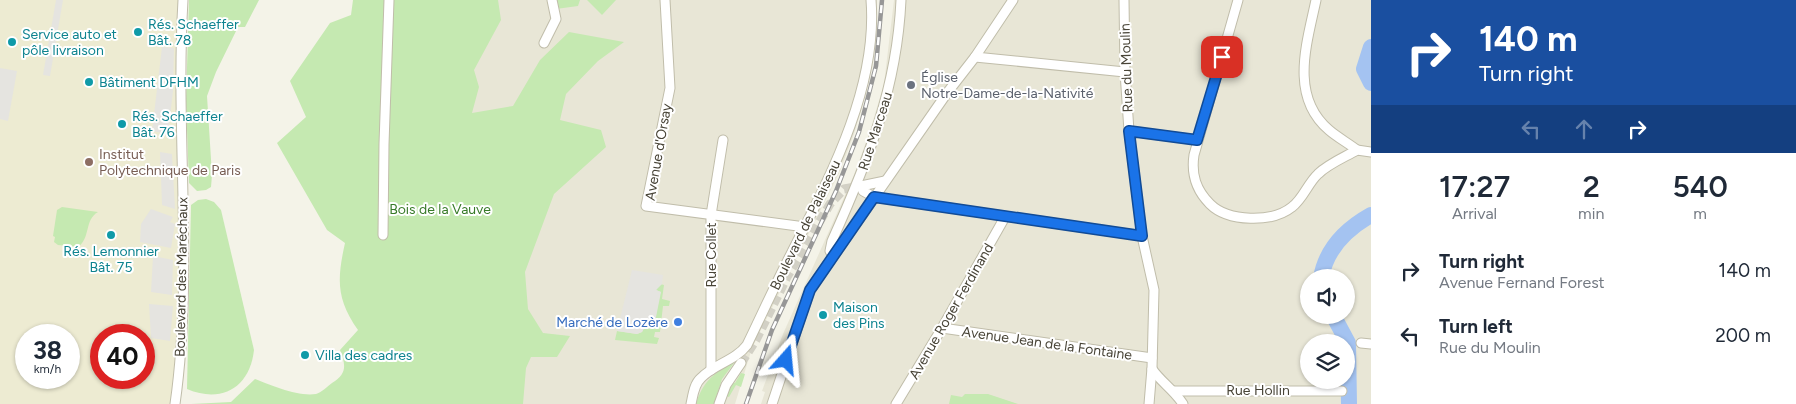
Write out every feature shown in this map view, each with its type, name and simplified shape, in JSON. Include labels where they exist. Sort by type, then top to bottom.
[{"type":"street","name":"Boulevard des Maréchaux","points":[[175,404],[182,329],[184,264],[180,102],[183,0]]},
{"type":"street","points":[[383,235],[384,134],[389,0]]},
{"type":"street","points":[[544,43],[556,19],[552,0]]},
{"type":"street","name":"Avenue d'Orsay","points":[[665,0],[670,88],[646,206],[805,227]]},
{"type":"street","name":"Boulevard de Palaiseau","points":[[692,404],[695,387],[700,378],[737,355],[747,345],[836,163],[863,81],[869,43],[871,0]]},
{"type":"street","name":"Rue Marceau","points":[[833,256],[830,251],[832,241],[862,174],[885,109],[895,60],[901,0]]},
{"type":"street","points":[[772,404],[810,290],[885,181],[975,57],[1013,0]]},
{"type":"street","name":"Rue du Moulin","points":[[1124,0],[1125,72],[1129,131],[1142,236],[1154,290],[1149,404]]},
{"type":"street","points":[[1238,0],[1197,140],[1193,164],[1194,179],[1201,194],[1212,206],[1228,215],[1254,217],[1280,215],[1293,206],[1318,174],[1357,150]]},
{"type":"street","points":[[1316,0],[1303,63],[1307,102],[1327,129],[1357,150],[1371,152]]},
{"type":"street","points":[[975,57],[1125,72]]},
{"type":"street","points":[[1129,131],[1197,140]]},
{"type":"street","name":"Rue Collet","points":[[711,370],[711,215],[723,140]]},
{"type":"street","points":[[885,181],[861,186],[863,191],[874,197],[1142,236]]},
{"type":"street","name":"Avenue Roger Ferdinand","points":[[896,404],[1005,217]]},
{"type":"street","name":"Avenue Jean de la Fontaine","points":[[942,328],[1152,358]]},
{"type":"street","points":[[1361,343],[1371,344]]},
{"type":"street","points":[[719,404],[726,385],[741,363]]},
{"type":"street","points":[[1152,368],[1159,379],[1174,391],[1183,404]]},
{"type":"street","name":"Rue Hollin","points":[[1174,391],[1342,391]]},
{"type":"shaded area","name":"Institut Polytechnique de Paris","points":[[0,0],[179,0],[176,99],[180,287],[177,352],[170,404],[0,404]]},
{"type":"shaded area","points":[[56,0],[63,0],[50,76],[43,75]]},
{"type":"shaded area","points":[[392,0],[877,0],[874,44],[866,93],[854,134],[840,171],[752,348],[735,404],[431,404]]},
{"type":"shaded area","points":[[894,0],[1371,0],[1371,404],[761,404],[765,392],[762,391],[783,334],[854,175],[884,84]]},
{"type":"shaded area","points":[[162,47],[174,48],[173,91],[168,134],[152,131]]},
{"type":"shaded area","points":[[0,68],[17,71],[8,121],[0,119]]},
{"type":"shaded area","points":[[160,152],[172,154],[175,209],[162,205]]},
{"type":"shaded area","points":[[151,209],[173,217],[170,222],[175,224],[171,248],[140,242],[141,224]]},
{"type":"shaded area","points":[[153,256],[173,260],[172,295],[151,292]]},
{"type":"shaded area","points":[[632,270],[663,275],[662,284],[656,290],[661,292],[655,322],[646,325],[642,332],[637,334],[617,331]]},
{"type":"shaded area","points":[[149,304],[173,306],[170,341],[155,339],[155,324],[150,324]]},
{"type":"green space","points":[[189,0],[259,0],[245,27],[238,27],[216,72],[207,96],[212,175],[211,187],[206,190],[197,191],[189,183],[186,101]]},
{"type":"green space","name":"Bois de la Vauve","points":[[353,0],[498,0],[501,20],[474,70],[479,87],[472,113],[513,106],[540,60],[569,32],[624,42],[598,61],[566,94],[560,120],[601,130],[606,147],[554,194],[525,272],[528,309],[543,333],[570,336],[557,357],[531,357],[526,368],[523,404],[191,404],[231,402],[255,379],[301,394],[316,394],[337,380],[343,373],[344,365],[340,350],[358,330],[346,308],[340,288],[345,243],[327,230],[277,143],[306,117],[290,81],[330,23],[351,15]]},
{"type":"green space","points":[[555,0],[580,0],[578,6],[556,9]]},
{"type":"green space","points":[[587,0],[616,0],[602,15]]},
{"type":"green space","points":[[206,199],[214,202],[221,210],[254,350],[247,374],[240,383],[223,393],[212,394],[187,389],[191,205],[198,200]]},
{"type":"green space","points":[[62,207],[98,212],[91,220],[85,239],[78,247],[58,245],[54,242],[55,237],[53,236],[57,210]]},
{"type":"green space","points":[[660,284],[664,285],[662,299],[670,301],[669,306],[663,306],[660,332],[655,332],[654,337],[659,338],[657,344],[615,340],[617,331],[637,334],[642,332],[661,292],[656,290]]},
{"type":"green space","points":[[732,362],[734,363],[722,379],[714,404],[696,404],[705,384]]},
{"type":"green space","points":[[741,373],[745,374],[741,387],[736,385],[729,397],[726,396],[732,382],[735,383]]},
{"type":"green space","points":[[965,394],[988,394],[1018,404],[949,404],[951,395],[962,397]]},
{"type":"waterway","points":[[1371,47],[1364,69],[1371,83]]},
{"type":"waterway","points":[[1324,269],[1327,258],[1338,241],[1353,227],[1371,215]]},
{"type":"waterway","points":[[1338,324],[1348,343],[1349,404]]},
{"type":"tunnel","points":[[741,363],[756,340],[787,277],[830,204],[844,189],[861,186]]},
{"type":"railway","points":[[746,404],[772,330],[836,191],[859,132],[876,66],[882,0]]},
{"type":"place","name":"Rés. Schaeffer Bât. 78","points":[[138,32]]},
{"type":"place","name":"Service auto et pôle livraison","points":[[12,42]]},
{"type":"place","name":"Bâtiment DFHM","points":[[89,82]]},
{"type":"place","name":"Église Notre-Dame-de-la-Nativité","points":[[911,85]]},
{"type":"place","name":"Rés. Schaeffer Bât. 76","points":[[122,124]]},
{"type":"place","name":"Institut Polytechnique de Paris","points":[[89,162]]},
{"type":"place","name":"Rés. Lemonnier Bât. 75","points":[[111,235]]},
{"type":"place","name":"Maison des Pins","points":[[823,315]]},
{"type":"place","name":"Marché de Lozère","points":[[678,322]]},
{"type":"place","name":"Villa des cadres","points":[[305,355]]},
{"type":"route","points":[[786,360],[810,290],[874,197],[1142,236],[1129,131],[1197,140],[1222,57]]}]
